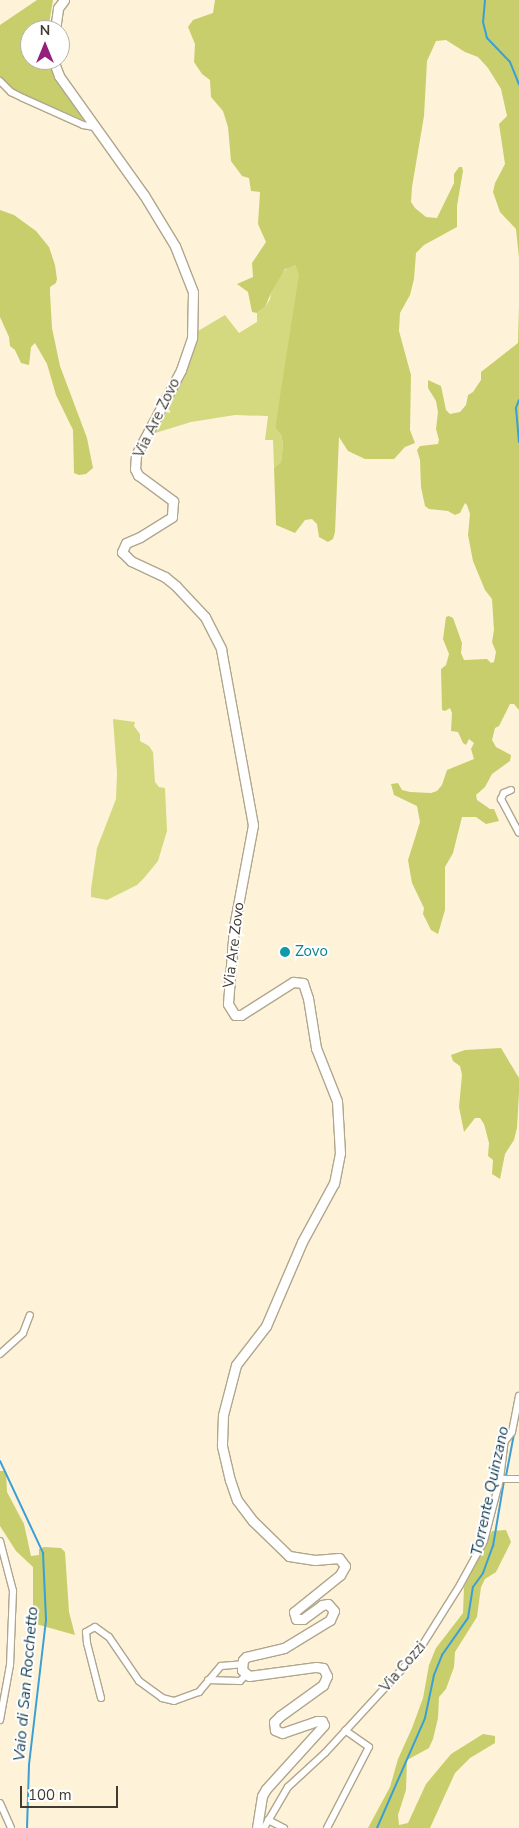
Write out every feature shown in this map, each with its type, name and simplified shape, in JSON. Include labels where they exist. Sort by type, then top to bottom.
[{"type":"street","points":[[57,20],[60,3]]},
{"type":"street","name":"Via Are Zovo","points":[[57,70],[59,76],[93,127],[144,195],[175,246],[193,292],[192,338],[181,370],[136,455],[135,469],[138,475],[173,502],[172,517],[140,537],[126,542],[122,552],[131,561],[165,577],[176,586],[205,617],[221,649],[253,825],[234,927],[228,1004],[235,1015],[241,1015],[293,982],[303,983],[308,998],[316,1048],[337,1101],[340,1133],[339,1166],[334,1183],[302,1242],[266,1326],[236,1365],[228,1392],[221,1433],[230,1480],[238,1500],[253,1520],[289,1556],[315,1560],[339,1558],[343,1561],[345,1568],[294,1614],[296,1619],[303,1619],[322,1605],[328,1604],[334,1611],[330,1620],[284,1648],[246,1657],[242,1664],[221,1666],[199,1692],[182,1699],[162,1698],[139,1681],[109,1637],[94,1627],[86,1632],[87,1643],[101,1698]]},
{"type":"street","points":[[0,81],[11,92],[23,98],[83,125],[93,127]]},
{"type":"street","points":[[511,790],[504,793],[501,799],[519,834]]},
{"type":"street","points":[[0,1354],[23,1333],[30,1316]]},
{"type":"street","name":"Via Cozzi","points":[[264,1828],[288,1787],[325,1753],[418,1652],[440,1620],[484,1541],[500,1479],[505,1441],[512,1432],[519,1396]]},
{"type":"street","points":[[500,1479],[519,1479]]},
{"type":"street","points":[[0,1541],[14,1591],[10,1665],[0,1720]]},
{"type":"street","points":[[242,1664],[242,1670],[246,1675]]},
{"type":"street","points":[[208,1680],[240,1681],[246,1675],[318,1667],[325,1670],[327,1676],[323,1685],[274,1722],[274,1730],[279,1733],[318,1720],[323,1722],[324,1725],[266,1789],[262,1796],[257,1828]]},
{"type":"street","points":[[328,1828],[369,1748],[345,1730]]},
{"type":"street","points":[[0,1803],[11,1828]]},
{"type":"street","points":[[268,1820],[284,1828]]},
{"type":"green space","points":[[37,0],[53,0],[50,20],[20,20],[20,70],[54,70],[59,81],[85,121],[18,92],[0,79],[0,25]]},
{"type":"green space","points":[[215,0],[519,0],[519,258],[516,229],[500,212],[493,192],[495,183],[505,164],[499,124],[507,116],[501,89],[488,68],[478,57],[465,52],[446,40],[436,41],[427,61],[424,116],[412,187],[411,202],[415,208],[426,217],[437,218],[454,183],[454,174],[459,167],[462,167],[463,171],[457,206],[457,227],[424,245],[416,253],[414,279],[410,295],[400,313],[399,331],[411,375],[410,430],[415,443],[405,447],[394,459],[365,459],[348,451],[339,437],[335,532],[333,539],[328,542],[319,537],[317,524],[312,519],[305,520],[295,533],[276,525],[274,468],[281,462],[283,444],[281,435],[275,428],[299,275],[295,265],[285,269],[265,307],[257,313],[252,312],[248,292],[237,284],[253,277],[252,263],[266,242],[258,224],[260,192],[251,191],[249,178],[242,176],[231,161],[228,127],[223,111],[211,97],[210,80],[202,74],[194,62],[195,44],[188,27],[193,20],[213,13]]},
{"type":"green space","points":[[0,210],[14,215],[36,231],[49,247],[55,265],[57,279],[56,283],[50,287],[52,328],[60,366],[87,438],[93,468],[86,474],[79,475],[74,473],[73,430],[56,395],[47,364],[35,343],[31,347],[29,365],[21,363],[15,350],[10,346],[9,337],[0,317]]},
{"type":"green space","points":[[295,265],[299,274],[300,284],[275,428],[281,435],[283,444],[281,462],[274,468],[273,440],[265,440],[268,416],[235,415],[191,422],[152,434],[171,404],[188,365],[198,331],[225,315],[239,333],[257,322],[257,313],[265,307],[270,299],[271,293],[281,274],[289,266]]},
{"type":"green space","points":[[519,305],[519,710],[514,704],[510,704],[499,726],[495,728],[492,740],[496,747],[511,755],[510,761],[492,774],[485,787],[476,795],[477,800],[490,809],[494,809],[499,821],[486,824],[476,817],[462,817],[453,853],[445,867],[445,910],[438,934],[431,930],[423,914],[424,908],[412,883],[408,860],[420,822],[417,806],[394,795],[391,784],[398,783],[402,790],[410,792],[431,793],[437,791],[442,785],[447,770],[474,759],[471,749],[474,743],[469,739],[466,745],[463,743],[458,732],[451,731],[452,713],[450,708],[445,711],[442,710],[441,669],[446,665],[449,654],[443,639],[446,617],[453,618],[462,643],[461,653],[464,660],[487,659],[491,663],[494,662],[496,652],[492,642],[494,630],[492,599],[485,590],[473,561],[468,535],[470,514],[467,505],[465,503],[460,513],[455,515],[448,511],[429,509],[425,506],[421,487],[420,460],[417,450],[420,446],[438,444],[439,440],[436,429],[438,412],[436,401],[428,388],[428,380],[441,386],[446,410],[450,414],[460,412],[466,405],[468,395],[473,392],[481,380],[481,372],[518,343]]},
{"type":"green space","points":[[113,719],[135,722],[134,726],[140,734],[140,741],[149,746],[153,752],[155,782],[159,787],[165,788],[167,831],[158,861],[144,878],[137,885],[107,900],[91,897],[91,889],[97,848],[116,799],[117,773]]},
{"type":"green space","points":[[501,1048],[519,1078],[519,1092],[517,1128],[514,1140],[505,1154],[500,1179],[492,1174],[493,1160],[488,1156],[489,1143],[484,1124],[480,1118],[475,1118],[464,1132],[459,1107],[462,1075],[460,1066],[453,1061],[451,1055],[465,1050]]},
{"type":"green space","points":[[0,1471],[6,1471],[7,1492],[24,1524],[31,1556],[39,1555],[39,1549],[44,1547],[61,1548],[65,1552],[69,1612],[75,1635],[36,1624],[33,1613],[33,1567],[16,1551],[0,1526]]},
{"type":"green space","points":[[506,1530],[511,1542],[496,1572],[485,1579],[481,1587],[477,1617],[455,1652],[454,1667],[446,1689],[439,1697],[438,1718],[433,1739],[429,1748],[407,1760],[406,1790],[398,1815],[399,1825],[408,1823],[426,1784],[451,1754],[483,1734],[495,1736],[495,1743],[470,1758],[455,1773],[430,1828],[368,1828],[390,1787],[398,1759],[423,1698],[429,1665],[436,1648],[463,1613],[464,1587],[492,1531]]},
{"type":"waterway","name":"Torrente Quinzano","points":[[485,0],[483,22],[487,38],[510,62],[519,84]]},
{"type":"waterway","name":"Torrente Quinzano","points":[[519,400],[516,408],[519,442]]},
{"type":"waterway","name":"Torrente Quinzano","points":[[506,1476],[514,1434]]},
{"type":"waterway","name":"Vaio di San Rocchetto","points":[[0,1461],[43,1553],[46,1620],[29,1765],[27,1828]]},
{"type":"waterway","name":"Torrente Quinzano","points":[[377,1828],[425,1718],[434,1675],[442,1655],[468,1618],[473,1587],[483,1573],[493,1546],[504,1481]]},
{"type":"place","name":"Zovo","points":[[285,952]]}]
